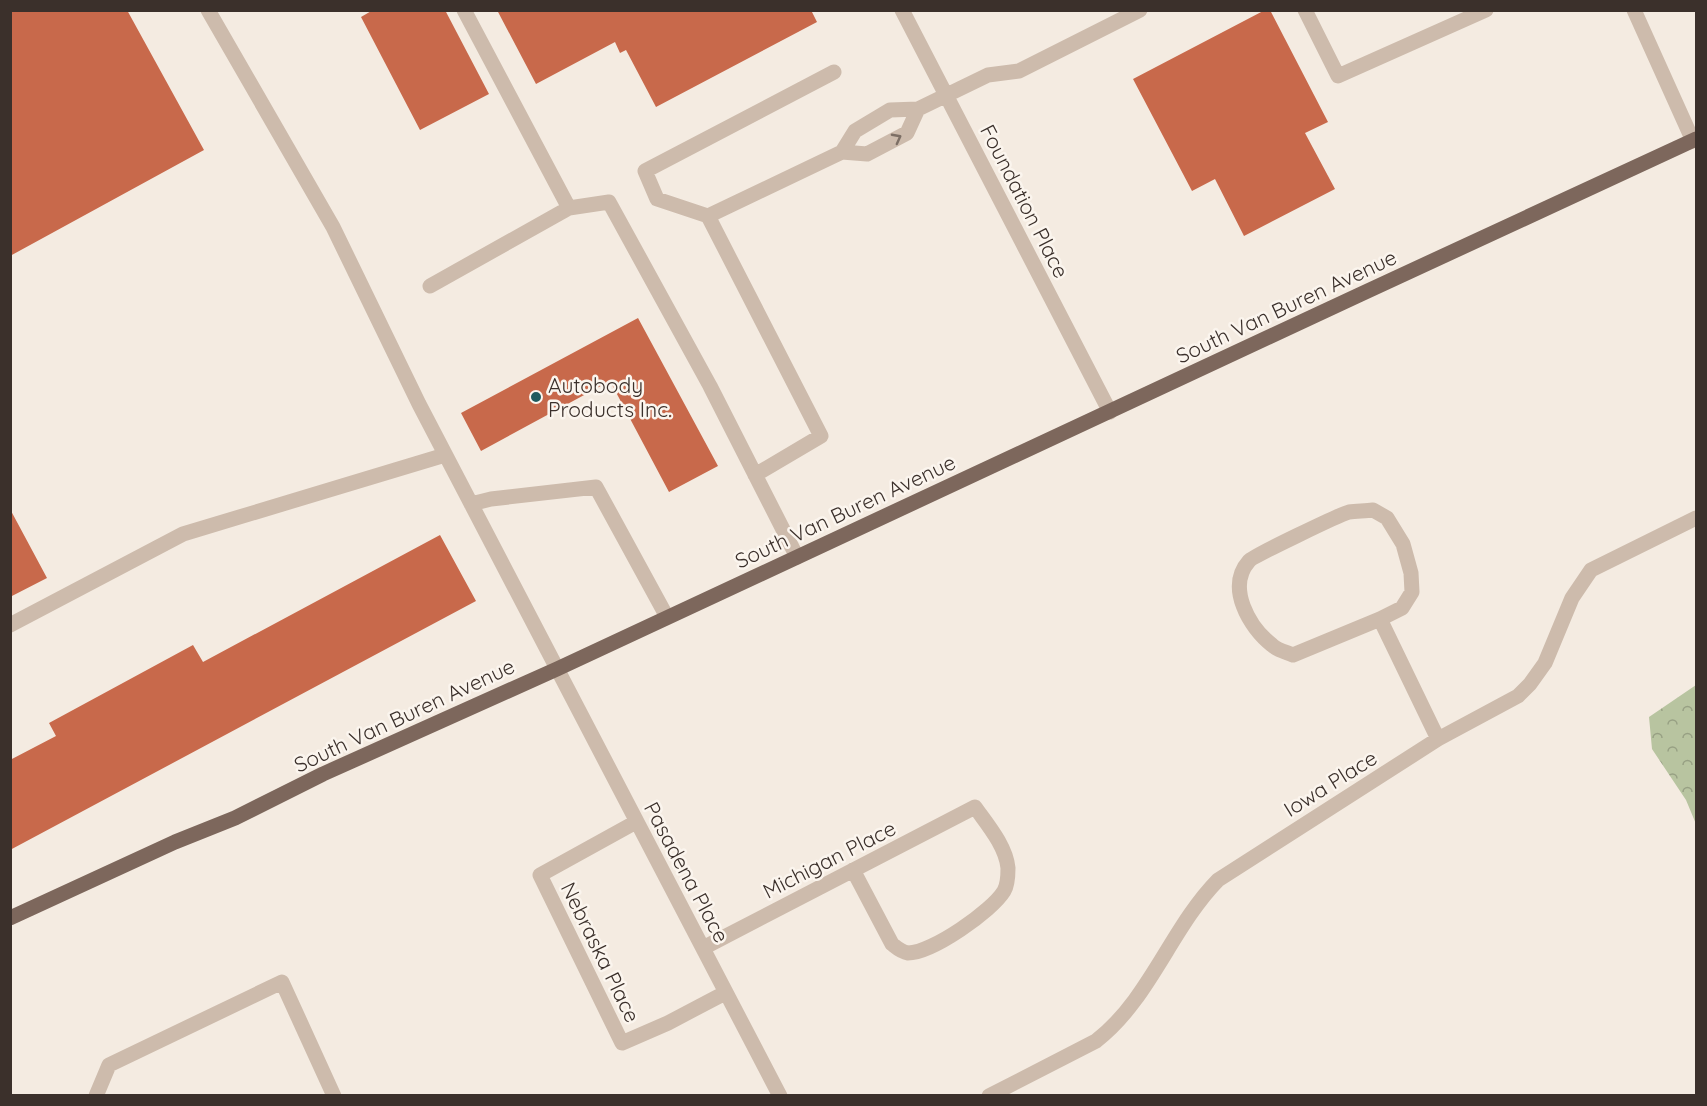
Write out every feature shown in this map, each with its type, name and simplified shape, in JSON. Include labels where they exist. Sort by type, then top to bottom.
[{"type":"main road","name":"South Van Buren Avenue","points":[[10,918],[175,842],[235,818],[417,730],[557,669],[1695,140]]},
{"type":"street","name":"Pasadena Place","points":[[208,10],[333,227],[445,455],[780,1095]]},
{"type":"street","points":[[464,10],[569,208]]},
{"type":"street","name":"Foundation Place","points":[[902,10],[1110,412]]},
{"type":"street","points":[[842,152],[855,131],[890,110],[918,110],[988,75],[1019,71],[1140,10]]},
{"type":"street","points":[[1305,10],[1338,76],[1486,10]]},
{"type":"street","points":[[1634,10],[1695,140]]},
{"type":"street","points":[[834,72],[645,171],[657,199],[708,216],[842,152],[867,154],[907,133],[918,110]]},
{"type":"street","points":[[430,286],[569,208],[609,202],[705,376],[798,557]]},
{"type":"street","points":[[708,216],[821,436],[755,475]]},
{"type":"street","points":[[10,625],[183,534],[445,455]]},
{"type":"street","points":[[471,504],[491,499],[596,487],[667,617]]},
{"type":"street","points":[[1372,510],[1388,518],[1402,544],[1411,573],[1412,592],[1402,608],[1380,619],[1293,655],[1274,647],[1255,629],[1239,591],[1240,574],[1250,559],[1348,512],[1372,510]]},
{"type":"street","name":"Iowa Place","points":[[989,1095],[1096,1041],[1110,1029],[1137,997],[1201,897],[1218,880],[1438,739],[1518,696],[1545,663],[1572,598],[1591,570],[1696,518]]},
{"type":"street","points":[[1380,619],[1438,739]]},
{"type":"street","name":"Michigan Place","points":[[703,948],[853,870],[975,807],[1003,850],[1008,869],[1005,889],[988,910],[941,941],[920,951],[909,953],[901,951],[892,944],[853,870]]},
{"type":"street","name":"Nebraska Place","points":[[636,822],[540,875],[622,1043],[668,1023],[725,993]]},
{"type":"street","points":[[96,1095],[110,1065],[282,982],[334,1095]]},
{"type":"green space","points":[[1696,685],[1696,824],[1686,800],[1652,749],[1649,717]]},
{"type":"building","points":[[10,10],[127,10],[204,150],[10,256]]},
{"type":"building","points":[[373,10],[445,10],[489,94],[420,130],[361,17]]},
{"type":"building","points":[[497,10],[811,10],[817,22],[656,107],[626,50],[620,53],[615,42],[536,84]]},
{"type":"building","points":[[1265,10],[1270,10],[1328,122],[1305,133],[1335,189],[1244,236],[1215,179],[1192,191],[1133,79]]},
{"type":"building","name":"Autobody Products Inc.","points":[[638,318],[718,466],[669,492],[610,381],[481,451],[461,413]]},
{"type":"building","points":[[10,509],[47,578],[10,597]]},
{"type":"building","points":[[440,535],[476,601],[10,850],[10,760],[56,736],[49,723],[193,645],[203,662]]},
{"type":"place","name":"Autobody Products Inc.","points":[[536,397]]}]
